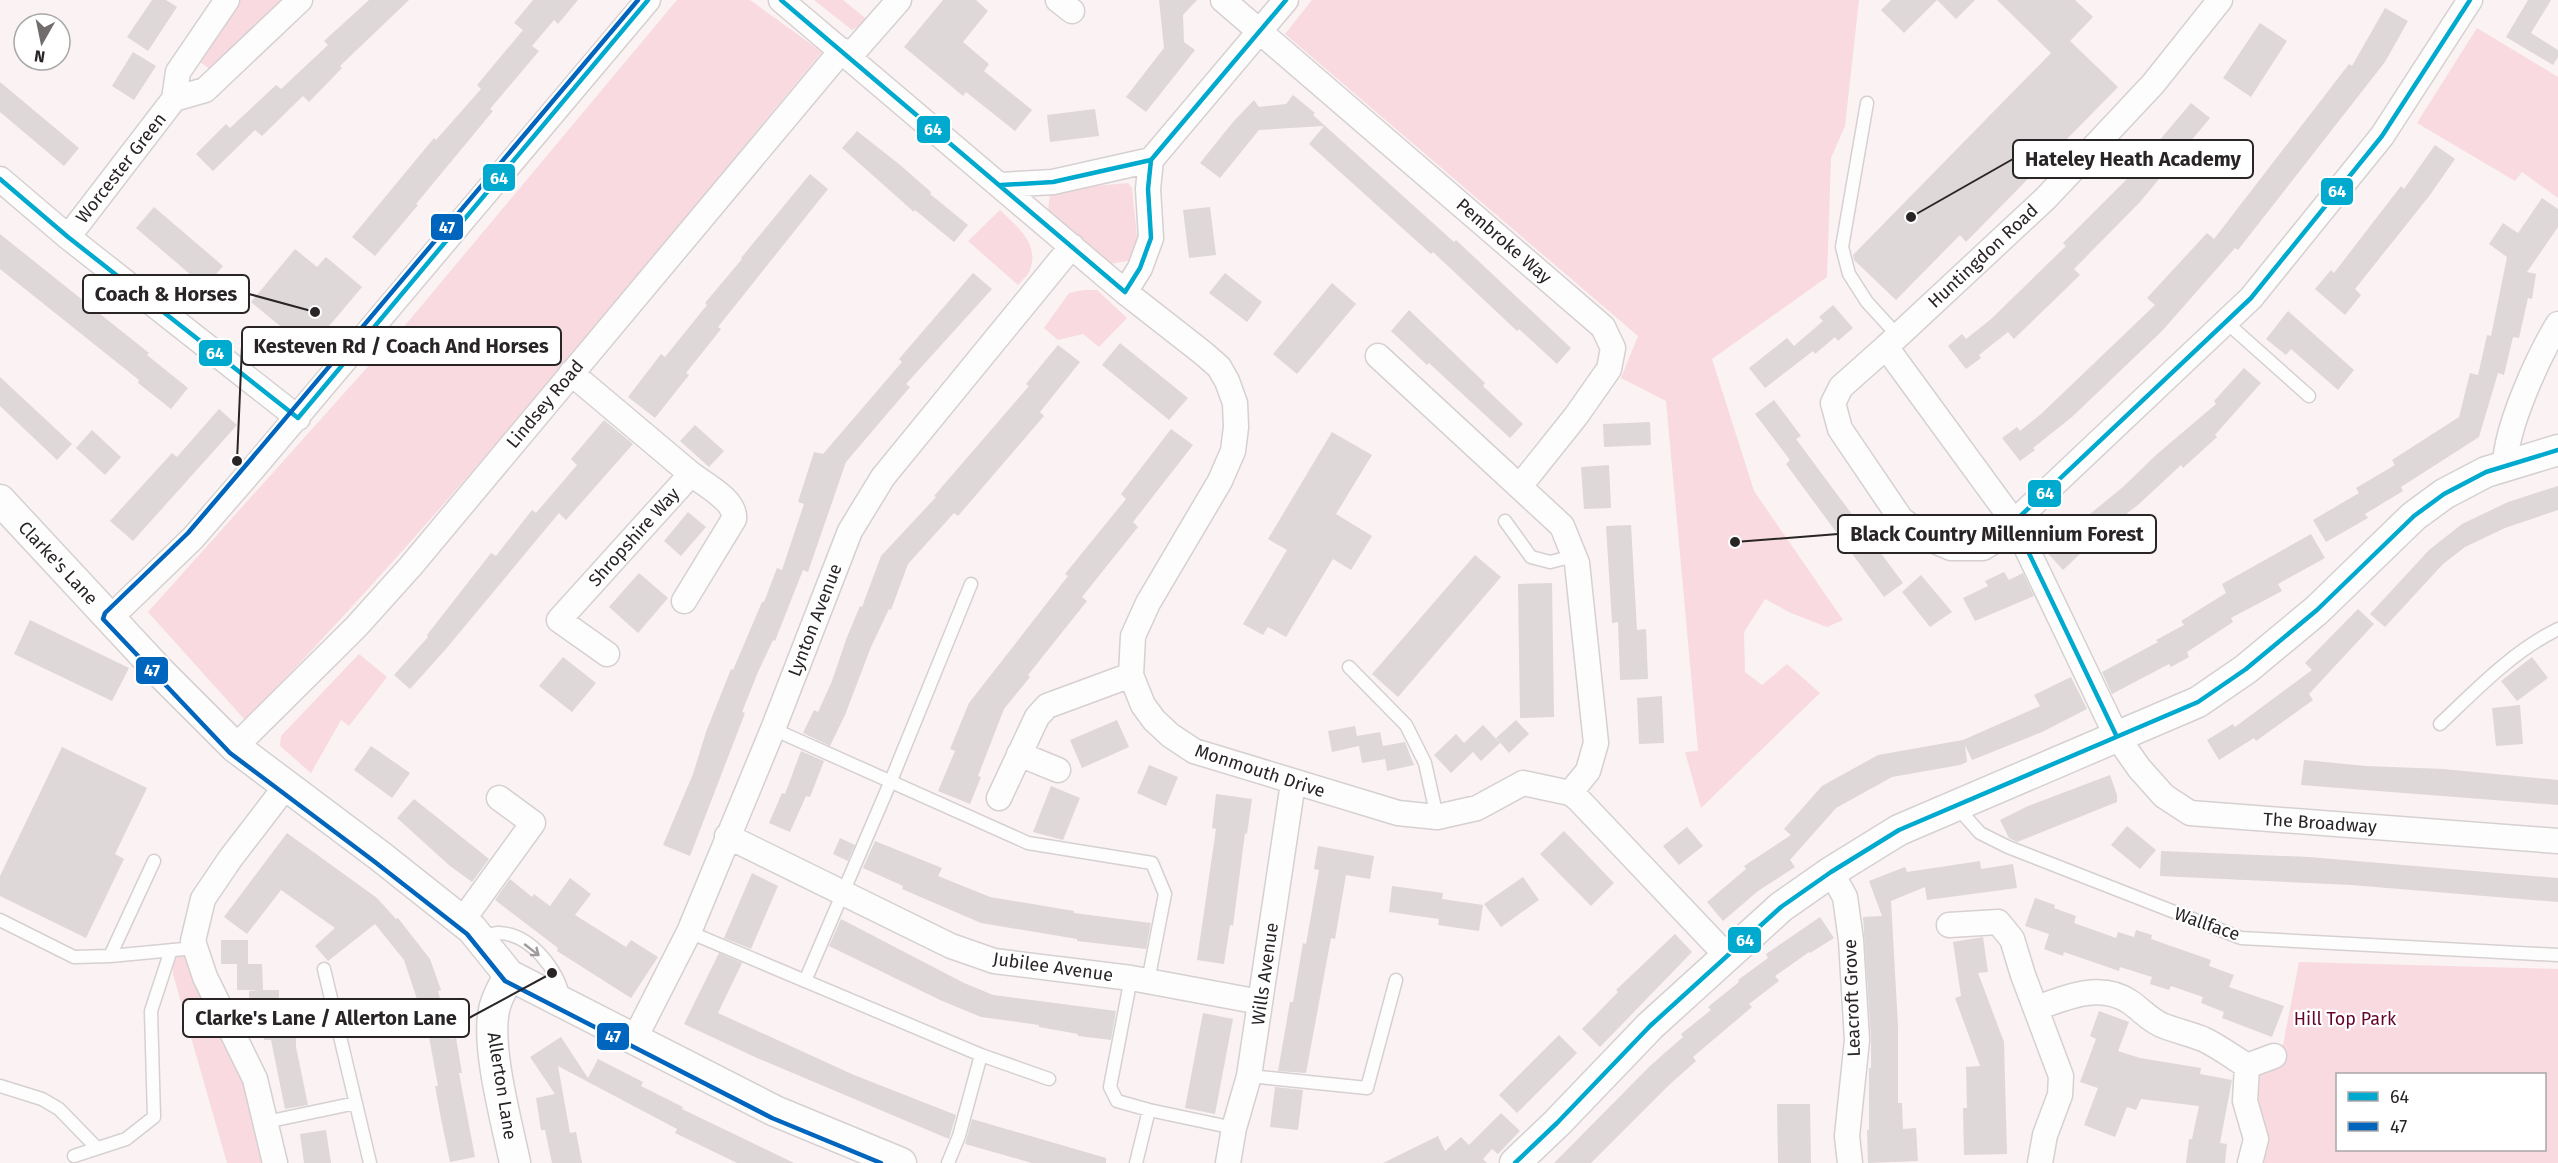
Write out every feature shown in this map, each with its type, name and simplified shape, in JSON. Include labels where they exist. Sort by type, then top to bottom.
[{"type":"street","name":"Worcester Green","points":[[68,237],[174,99],[178,72],[227,0]]},
{"type":"street","name":"Worcester Green","points":[[174,99],[204,90],[300,0]]},
{"type":"street","points":[[110,618],[193,538],[298,418],[648,0]]},
{"type":"street","points":[[781,0],[1125,292],[1140,268],[1151,238],[1148,189],[1151,160],[1286,0]]},
{"type":"street","name":"Lindsey Road","points":[[235,747],[356,627],[410,567],[571,373],[845,54],[899,0]]},
{"type":"street","name":"Pembroke Way","points":[[1223,0],[1603,327],[1612,348],[1609,369],[1576,417],[1520,486]]},
{"type":"street","name":"Huntingdon Road","points":[[2220,0],[2153,84],[2053,189],[1892,342],[1840,387],[1833,403],[1840,429],[1901,519],[1925,537],[1952,548],[1983,548],[1996,540],[2251,298],[2382,136],[2470,0]]},
{"type":"street","points":[[1000,185],[1053,182],[1151,160]]},
{"type":"street","points":[[0,179],[68,237],[298,418]]},
{"type":"street","name":"Lynton Avenue","points":[[634,1040],[689,932],[773,729],[850,531],[883,477],[1072,246]]},
{"type":"street","name":"Monmouth Drive","points":[[1125,292],[1219,367],[1235,403],[1236,427],[1233,452],[1220,481],[1148,603],[1133,636],[1131,675],[1143,705],[1154,720],[1178,741],[1194,751],[1293,783],[1398,813],[1437,817],[1478,808],[1523,783],[1570,793]]},
{"type":"street","points":[[2505,465],[2506,446],[2541,356],[2558,324]]},
{"type":"street","points":[[1892,342],[2014,522]]},
{"type":"street","points":[[1378,356],[1562,526],[1574,556],[1596,744],[1588,771],[1570,793],[1727,956]]},
{"type":"street","name":"Shropshire Way","points":[[571,373],[691,474],[559,620],[607,654]]},
{"type":"street","points":[[1515,1163],[1557,1123],[1650,1026],[1781,907],[1831,872],[1899,830],[2116,735],[2198,702],[2247,669],[2317,610],[2414,516],[2444,494],[2505,465],[2558,450]]},
{"type":"street","points":[[684,601],[734,519],[735,512],[729,504],[691,474]]},
{"type":"street","name":"Clarke's Lane","points":[[0,500],[194,708],[235,747],[380,856],[471,930],[509,975]]},
{"type":"street","name":"The Broadway","points":[[2014,522],[2116,735],[2139,768],[2164,796],[2190,813],[2558,841]]},
{"type":"street","points":[[999,798],[1037,717],[1047,706],[1131,675]]},
{"type":"street","points":[[1018,754],[1058,770]]},
{"type":"street","name":"Wills Avenue","points":[[1228,1163],[1234,1128],[1250,1076],[1293,783]]},
{"type":"street","points":[[275,1163],[255,1079],[205,977],[183,949],[193,941],[203,899],[230,859],[286,786]]},
{"type":"street","points":[[471,930],[533,823],[499,798]]},
{"type":"street","name":"Jubilee Avenue","points":[[727,836],[951,946],[994,961],[1140,979],[1260,1002]]},
{"type":"street","name":"Leacroft Grove","points":[[1831,872],[1845,897],[1852,951],[1857,1040],[1847,1136],[1850,1163]]},
{"type":"street","points":[[1949,926],[1998,922],[2012,939],[2061,1076],[2060,1095],[2045,1135],[2040,1163]]},
{"type":"street","points":[[509,975],[775,1111],[900,1163]]},
{"type":"street","name":"Allerton Lane","points":[[509,975],[494,1008],[491,1029],[500,1092],[515,1163]]},
{"type":"street","points":[[2037,1008],[2075,994],[2097,992],[2114,996],[2129,1001],[2145,1015],[2162,1025],[2206,1040],[2247,1066]]},
{"type":"street","points":[[2247,1066],[2274,1056]]},
{"type":"street","points":[[2247,1066],[2246,1101],[2256,1139],[2250,1163]]},
{"type":"lane","points":[[1867,103],[1842,247],[1849,274],[1892,342]]},
{"type":"lane","points":[[2226,322],[2309,396]]},
{"type":"lane","points":[[1505,521],[1532,557],[1550,562],[1574,556]]},
{"type":"lane","points":[[805,981],[890,783],[970,584]]},
{"type":"lane","points":[[2440,724],[2501,666],[2539,639],[2558,629]]},
{"type":"lane","points":[[1349,667],[1406,725],[1425,763],[1437,817]]},
{"type":"lane","points":[[773,729],[1028,843],[1152,863],[1165,894],[1110,1087],[1118,1101],[1234,1128]]},
{"type":"lane","name":"Wallface","points":[[1956,806],[1980,833],[2008,847],[2241,938],[2558,955]]},
{"type":"lane","points":[[110,956],[154,861]]},
{"type":"lane","points":[[0,920],[74,957],[183,949]]},
{"type":"lane","points":[[471,930],[497,932],[516,937],[549,962],[561,988],[565,1004]]},
{"type":"lane","points":[[689,932],[981,1055],[1050,1079]]},
{"type":"lane","points":[[74,1156],[126,1139],[154,1118],[151,1011],[183,949]]},
{"type":"lane","points":[[324,969],[370,1163]]},
{"type":"lane","points":[[1250,1076],[1367,1088],[1396,980]]},
{"type":"lane","points":[[948,1163],[959,1136],[981,1055]]},
{"type":"lane","points":[[0,1086],[42,1099],[59,1109],[97,1148]]},
{"type":"lane","points":[[267,1122],[356,1104]]},
{"type":"lane","points":[[1136,1163],[1149,1110]]},
{"type":"green space","points":[[239,0],[289,0],[214,72],[197,60]]},
{"type":"green space","points":[[677,0],[750,0],[822,52],[469,476],[321,640],[245,720],[148,612],[407,323]]},
{"type":"green space","points":[[814,0],[843,0],[869,21],[852,30]]},
{"type":"green space","points":[[1312,0],[1859,0],[1845,126],[1831,158],[1827,277],[1712,359],[1754,491],[1843,620],[1827,627],[1791,613],[1765,599],[1744,632],[1745,672],[1762,685],[1787,664],[1820,693],[1701,808],[1685,752],[1698,751],[1666,401],[1621,378],[1638,336],[1285,34]]},
{"type":"green space","points":[[2477,28],[2558,77],[2558,198],[2522,172],[2515,181],[2417,123]]},
{"type":"green space","points":[[1128,183],[1132,188],[1138,247],[1132,260],[1110,264],[1048,211],[1050,194],[1072,188]]},
{"type":"green space","points":[[1000,210],[1025,236],[1032,251],[1030,270],[1018,285],[968,241]]},
{"type":"green space","points":[[1097,290],[1127,318],[1099,347],[1083,334],[1058,340],[1044,328],[1069,293]]},
{"type":"green space","points":[[359,654],[387,677],[349,726],[341,720],[311,773],[280,746],[281,736]]},
{"type":"green space","points":[[195,948],[275,1163],[227,1163],[173,974],[171,950]]},
{"type":"green space","name":"Hill Top Park","points":[[2299,962],[2558,969],[2558,1163],[2261,1163],[2253,1102],[2256,1054],[2283,1045]]},
{"type":"building","points":[[152,0],[166,0],[177,7],[148,51],[127,37]]},
{"type":"building","points":[[369,0],[409,0],[340,66],[342,68],[309,102],[303,96],[262,136],[255,130],[213,171],[196,154],[226,124],[230,128],[276,85],[281,89],[328,45],[324,41]]},
{"type":"building","points":[[533,0],[578,0],[558,24],[554,20],[532,46],[539,51],[490,109],[493,111],[375,256],[352,237],[434,138],[436,140],[481,89],[477,85],[523,30],[514,23]]},
{"type":"building","points":[[943,0],[976,0],[988,11],[963,42],[989,64],[984,71],[1032,110],[1015,131],[966,92],[963,96],[904,47]]},
{"type":"building","points":[[1159,0],[1197,0],[1183,15],[1184,42],[1195,50],[1146,112],[1126,97],[1164,48]]},
{"type":"building","points":[[1891,0],[1937,0],[1904,33],[1881,10]]},
{"type":"building","points":[[1937,0],[1975,0],[1956,19]]},
{"type":"building","points":[[1997,0],[2075,0],[2093,17],[2070,41],[2118,87],[1966,242],[1960,235],[1896,300],[1854,260],[1853,255],[2051,53]]},
{"type":"building","points":[[2528,0],[2551,0],[2531,33],[2558,50],[2558,57],[2553,65],[2506,37]]},
{"type":"building","points":[[2385,8],[2408,21],[2385,62],[2238,250],[2235,248],[2162,331],[2072,417],[2020,461],[2002,438],[2017,427],[2020,431],[2041,414],[2155,305],[2147,298],[2207,233],[2214,239],[2349,64],[2352,66]]},
{"type":"building","points":[[2260,23],[2287,41],[2251,97],[2223,78]]},
{"type":"building","points":[[133,52],[156,66],[134,100],[112,86]]},
{"type":"building","points":[[0,82],[79,148],[64,166],[0,112]]},
{"type":"building","points":[[1293,95],[1454,242],[1456,240],[1571,348],[1557,364],[1519,329],[1517,331],[1433,252],[1431,254],[1309,144],[1324,126],[1259,130],[1220,178],[1200,163],[1254,100],[1259,107],[1286,104]]},
{"type":"building","points":[[2191,103],[2210,118],[2140,202],[2074,269],[2080,275],[2014,339],[2008,332],[1979,355],[1981,358],[1966,369],[1948,346],[1962,334],[1966,339],[1990,320],[2066,246],[2063,243],[2125,181]]},
{"type":"building","points":[[1095,109],[1099,136],[1050,142],[1047,115]]},
{"type":"building","points":[[857,131],[899,164],[931,192],[930,194],[968,225],[954,242],[915,210],[914,212],[842,148]]},
{"type":"building","points":[[2435,145],[2455,159],[2430,195],[2355,289],[2361,295],[2345,315],[2315,289],[2331,270],[2334,273],[2401,186],[2404,189]]},
{"type":"building","points":[[810,174],[828,189],[718,327],[721,329],[686,373],[689,375],[655,418],[628,397],[661,354],[665,357],[707,305],[705,303]]},
{"type":"building","points":[[2542,198],[2558,209],[2558,227],[2527,272],[2536,274],[2532,299],[2528,298],[2519,338],[2513,337],[2504,375],[2498,373],[2479,437],[2401,487],[2403,491],[2365,514],[2368,518],[2326,542],[2313,520],[2359,493],[2356,488],[2395,465],[2392,460],[2459,417],[2470,373],[2478,375],[2487,335],[2491,336],[2507,257],[2489,244],[2503,223],[2518,233]]},
{"type":"building","points":[[154,207],[223,266],[205,287],[136,228]]},
{"type":"building","points":[[1210,207],[1216,255],[1189,258],[1183,210]]},
{"type":"building","points":[[0,234],[149,353],[147,355],[188,388],[171,409],[138,383],[139,380],[0,269]]},
{"type":"building","points":[[295,249],[317,267],[326,257],[362,287],[309,350],[251,302]]},
{"type":"building","points":[[973,273],[992,289],[906,384],[910,387],[846,462],[808,572],[803,570],[775,641],[773,640],[758,672],[742,712],[745,713],[690,856],[663,845],[693,774],[706,732],[731,669],[733,670],[762,602],[764,602],[777,568],[782,570],[804,504],[798,502],[814,452],[823,454],[902,362],[899,359]]},
{"type":"building","points":[[1225,273],[1262,302],[1247,322],[1209,293]]},
{"type":"building","points":[[1332,283],[1356,304],[1297,374],[1273,354]]},
{"type":"building","points":[[1833,305],[1853,328],[1838,341],[1835,337],[1815,354],[1813,351],[1765,388],[1749,368],[1787,338],[1794,346],[1823,321],[1819,317]]},
{"type":"building","points":[[1409,310],[1485,383],[1483,386],[1523,424],[1510,438],[1391,331]]},
{"type":"building","points":[[2288,311],[2354,370],[2338,390],[2291,349],[2286,355],[2266,339]]},
{"type":"building","points":[[1120,343],[1188,398],[1169,420],[1102,365]]},
{"type":"building","points":[[1058,345],[1080,362],[1040,412],[1044,416],[958,516],[954,513],[908,564],[891,610],[889,609],[871,647],[845,715],[830,746],[803,733],[814,710],[818,712],[832,681],[847,637],[860,606],[862,607],[881,556],[936,497],[934,496],[1029,386],[1026,384]]},
{"type":"building","points":[[2244,368],[2261,383],[2215,435],[2217,437],[2183,468],[2181,465],[2139,504],[2078,552],[2080,554],[2063,570],[2043,548],[2061,533],[2063,536],[2123,487],[2156,455],[2216,404],[2214,401]]},
{"type":"building","points":[[0,377],[72,444],[57,460],[0,406]]},
{"type":"building","points":[[1774,400],[1801,436],[1796,439],[1903,583],[1884,597],[1786,464],[1790,460],[1755,414]]},
{"type":"building","points":[[219,409],[237,425],[133,541],[110,521],[172,453],[177,457]]},
{"type":"building","points":[[604,420],[633,444],[566,520],[559,513],[410,689],[394,675],[428,637],[427,635],[491,553],[496,556],[532,510],[536,513],[577,465],[571,459]]},
{"type":"building","points":[[1650,422],[1651,445],[1604,447],[1603,424]]},
{"type":"building","points":[[695,425],[724,451],[709,467],[680,441]]},
{"type":"building","points":[[1171,429],[1193,445],[1133,522],[1138,527],[1082,597],[1087,601],[1004,709],[978,776],[981,777],[970,804],[938,791],[955,751],[950,749],[969,703],[1068,576],[1065,574],[1126,499],[1121,494]]},
{"type":"building","points":[[92,430],[121,457],[105,475],[76,448]]},
{"type":"building","points":[[1332,432],[1372,455],[1336,514],[1372,536],[1351,570],[1333,559],[1286,637],[1268,627],[1263,635],[1243,624],[1287,550],[1268,539]]},
{"type":"building","points":[[1609,465],[1611,508],[1584,509],[1581,467]]},
{"type":"building","points":[[2558,486],[2558,510],[2505,528],[2465,547],[2443,564],[2385,627],[2370,614],[2429,550],[2462,524],[2508,502]]},
{"type":"building","points":[[688,512],[706,527],[681,556],[664,541]]},
{"type":"building","points":[[1631,525],[1637,630],[1646,629],[1648,679],[1620,680],[1618,622],[1612,623],[1606,526]]},
{"type":"building","points":[[2311,534],[2325,558],[2278,584],[2282,591],[2231,618],[2233,622],[2187,652],[2189,657],[2171,667],[2169,664],[2112,694],[2102,672],[2158,642],[2156,640],[2184,625],[2181,621],[2226,593],[2222,584]]},
{"type":"building","points":[[1475,555],[1501,577],[1398,697],[1372,674]]},
{"type":"building","points":[[2004,572],[2009,580],[2023,573],[2034,596],[1975,621],[1963,598],[1988,586],[1985,581]]},
{"type":"building","points":[[639,573],[668,598],[638,633],[609,607]]},
{"type":"building","points":[[1921,575],[1952,612],[1930,627],[1902,592]]},
{"type":"building","points":[[1552,583],[1554,717],[1520,718],[1518,584]]},
{"type":"building","points":[[2358,609],[2374,624],[2309,694],[2313,700],[2256,741],[2254,738],[2219,760],[2207,740],[2233,724],[2235,727],[2312,670],[2305,663]]},
{"type":"building","points":[[30,620],[129,668],[112,701],[14,654]]},
{"type":"building","points":[[563,657],[596,683],[572,712],[539,686]]},
{"type":"building","points":[[2532,657],[2548,678],[2517,701],[2501,681]]},
{"type":"building","points":[[2071,677],[2087,709],[2042,732],[1972,760],[1965,745],[1967,762],[1960,765],[1892,777],[1836,808],[1790,860],[1795,867],[1758,891],[1723,921],[1707,902],[1746,869],[1744,866],[1791,835],[1784,829],[1822,786],[1878,755],[1963,740],[2040,706],[2034,695]]},
{"type":"building","points":[[1662,696],[1664,743],[1639,744],[1637,698]]},
{"type":"building","points":[[2520,705],[2523,744],[2496,746],[2492,708]]},
{"type":"building","points":[[1117,720],[1129,747],[1082,768],[1070,740]]},
{"type":"building","points":[[1516,720],[1529,734],[1509,753],[1496,738]]},
{"type":"building","points":[[1483,725],[1500,743],[1481,761],[1473,752],[1451,773],[1434,755],[1456,734],[1464,743]]},
{"type":"building","points":[[1355,726],[1357,736],[1380,732],[1383,746],[1405,742],[1414,765],[1387,771],[1385,759],[1362,763],[1359,746],[1332,752],[1328,731]]},
{"type":"building","points":[[371,746],[410,773],[392,798],[354,770]]},
{"type":"building","points":[[62,747],[147,788],[115,854],[124,859],[86,938],[0,896],[0,876]]},
{"type":"building","points":[[801,751],[824,761],[810,797],[806,796],[790,832],[769,823],[782,793],[785,794]]},
{"type":"building","points":[[2304,760],[2366,766],[2443,769],[2558,780],[2558,805],[2301,785]]},
{"type":"building","points":[[1149,765],[1178,777],[1166,806],[1137,793]]},
{"type":"building","points":[[2110,775],[2117,802],[2017,842],[2009,838],[2000,820],[2028,806]]},
{"type":"building","points":[[1051,786],[1080,798],[1063,840],[1033,832]]},
{"type":"building","points":[[1216,794],[1252,799],[1247,834],[1245,833],[1233,926],[1230,925],[1224,964],[1197,960],[1216,829],[1212,828]]},
{"type":"building","points":[[414,799],[489,859],[472,882],[450,866],[397,818]]},
{"type":"building","points":[[2127,826],[2156,850],[2140,869],[2111,845]]},
{"type":"building","points":[[1687,827],[1703,846],[1679,865],[1663,846]]},
{"type":"building","points":[[1564,831],[1614,883],[1591,906],[1540,854]]},
{"type":"building","points":[[287,833],[377,898],[396,919],[398,918],[430,959],[441,990],[438,991],[450,1039],[456,1038],[462,1073],[459,1073],[475,1157],[450,1162],[435,1086],[438,1086],[429,1037],[424,1038],[417,1006],[419,1005],[404,960],[375,924],[328,961],[315,946],[335,928],[281,890],[247,934],[224,917]]},
{"type":"building","points":[[840,838],[855,845],[848,861],[833,854]]},
{"type":"building","points":[[875,841],[942,868],[938,876],[990,897],[1074,911],[1074,913],[1151,923],[1146,949],[1077,941],[1077,939],[981,923],[902,889],[903,886],[863,868]]},
{"type":"building","points":[[1318,846],[1374,856],[1370,879],[1346,875],[1335,939],[1331,938],[1306,1073],[1278,1071],[1303,943],[1306,944],[1319,870],[1314,869]]},
{"type":"building","points":[[2161,851],[2309,857],[2558,878],[2558,902],[2351,885],[2160,876]]},
{"type":"building","points":[[1980,861],[1981,869],[2013,864],[2017,888],[1927,900],[1925,887],[1891,901],[1898,1026],[1898,1103],[1902,1103],[1903,1129],[1916,1128],[1918,1161],[1868,1163],[1871,1039],[1863,917],[1882,916],[1869,881],[1905,867],[1907,872]]},
{"type":"building","points":[[752,873],[778,886],[751,949],[724,938]]},
{"type":"building","points":[[1523,877],[1539,900],[1501,927],[1484,904]]},
{"type":"building","points":[[570,878],[591,894],[575,915],[626,947],[631,940],[658,957],[631,998],[557,951],[558,948],[495,900],[510,879],[532,897],[534,894],[550,906]]},
{"type":"building","points":[[1392,886],[1443,893],[1442,899],[1483,905],[1479,931],[1438,925],[1439,919],[1389,912]]},
{"type":"building","points":[[2035,898],[2076,916],[2074,923],[2116,938],[2118,932],[2134,937],[2136,930],[2152,935],[2151,939],[2211,960],[2209,966],[2234,975],[2229,987],[2284,1006],[2272,1037],[2222,1018],[2224,1012],[2201,1003],[2203,997],[2171,986],[2169,990],[2150,984],[2152,977],[2120,967],[2119,971],[2064,952],[2063,956],[2044,949],[2049,934],[2025,926]]},
{"type":"building","points":[[1820,917],[1834,938],[1775,976],[1779,981],[1749,1004],[1752,1007],[1693,1057],[1696,1061],[1591,1163],[1554,1163],[1651,1065],[1683,1037],[1681,1034],[1711,1010],[1708,1007],[1739,982],[1738,980],[1768,958],[1766,954]]},
{"type":"building","points":[[841,919],[964,983],[993,995],[1116,1011],[1111,1040],[1078,1036],[1078,1034],[1039,1027],[1039,1025],[981,1017],[940,1000],[829,946]]},
{"type":"building","points":[[1675,934],[1692,952],[1600,1047],[1582,1029],[1618,992],[1616,990]]},
{"type":"building","points":[[1983,937],[1988,972],[1978,973],[2004,1042],[2007,1154],[1964,1155],[1963,1108],[1967,1108],[1966,1067],[1980,1066],[1955,998],[1961,996],[1953,942]]},
{"type":"building","points":[[221,940],[248,940],[248,964],[262,964],[263,990],[279,990],[279,1015],[249,1016],[249,991],[258,990],[237,990],[237,964],[221,964]]},
{"type":"building","points":[[719,953],[742,963],[718,1013],[854,1075],[956,1115],[949,1139],[757,1058],[684,1024]]},
{"type":"building","points":[[2099,1011],[2129,1022],[2118,1051],[2140,1058],[2201,1068],[2200,1074],[2232,1080],[2220,1143],[2227,1144],[2225,1163],[2186,1163],[2189,1139],[2192,1139],[2199,1106],[2141,1099],[2136,1110],[2127,1107],[2115,1137],[2084,1125],[2098,1088],[2080,1082],[2096,1039],[2090,1036]]},
{"type":"building","points":[[1203,1013],[1233,1019],[1215,1114],[1185,1108]]},
{"type":"building","points":[[264,1015],[296,1015],[296,1047],[308,1105],[285,1109],[271,1040],[264,1040]]},
{"type":"building","points":[[1559,1035],[1577,1053],[1517,1113],[1499,1095]]},
{"type":"building","points":[[561,1037],[588,1078],[598,1059],[643,1082],[641,1086],[683,1107],[682,1109],[794,1163],[737,1163],[675,1133],[677,1129],[558,1066],[570,1133],[576,1132],[582,1163],[552,1163],[545,1130],[541,1130],[536,1098],[555,1094],[530,1057]]},
{"type":"building","points":[[1275,1087],[1303,1090],[1298,1130],[1270,1127]]},
{"type":"building","points":[[1777,1104],[1810,1104],[1811,1163],[1778,1163]]},
{"type":"building","points":[[1501,1113],[1520,1131],[1498,1154],[1492,1149],[1483,1159],[1487,1163],[1383,1163],[1438,1136],[1445,1151],[1461,1137],[1469,1145]]},
{"type":"building","points":[[972,1119],[1106,1158],[1106,1163],[1032,1163],[965,1144]]},
{"type":"building","points":[[326,1130],[331,1163],[304,1163],[300,1134]]},
{"type":"transit line","name":"47","points":[[638,0],[188,533],[105,613],[103,619],[230,753],[467,934],[505,981],[772,1118],[881,1163]]},
{"type":"transit line","name":"64","points":[[0,179],[68,237],[298,418],[648,0]]},
{"type":"transit line","name":"64","points":[[781,0],[1125,292],[1140,268],[1151,238],[1148,189],[1151,160],[1286,0]]},
{"type":"transit line","name":"64","points":[[2116,735],[2014,522],[2251,298],[2382,136],[2470,0]]},
{"type":"transit line","name":"64","points":[[1001,185],[1053,182],[1151,160]]},
{"type":"transit line","name":"64","points":[[1515,1163],[1557,1123],[1650,1026],[1781,907],[1831,872],[1899,830],[2198,702],[2246,669],[2317,610],[2414,516],[2444,494],[2486,472],[2558,450]]},
{"type":"place","name":"Hateley Heath Academy","points":[[1911,217]]},
{"type":"place","name":"Coach & Horses","points":[[315,312]]},
{"type":"place","name":"Kesteven Rd / Coach And Horses","points":[[237,461]]},
{"type":"place","name":"Black Country Millennium Forest","points":[[1735,542]]},
{"type":"place","name":"Clarke's Lane / Allerton Lane","points":[[552,973]]}]
